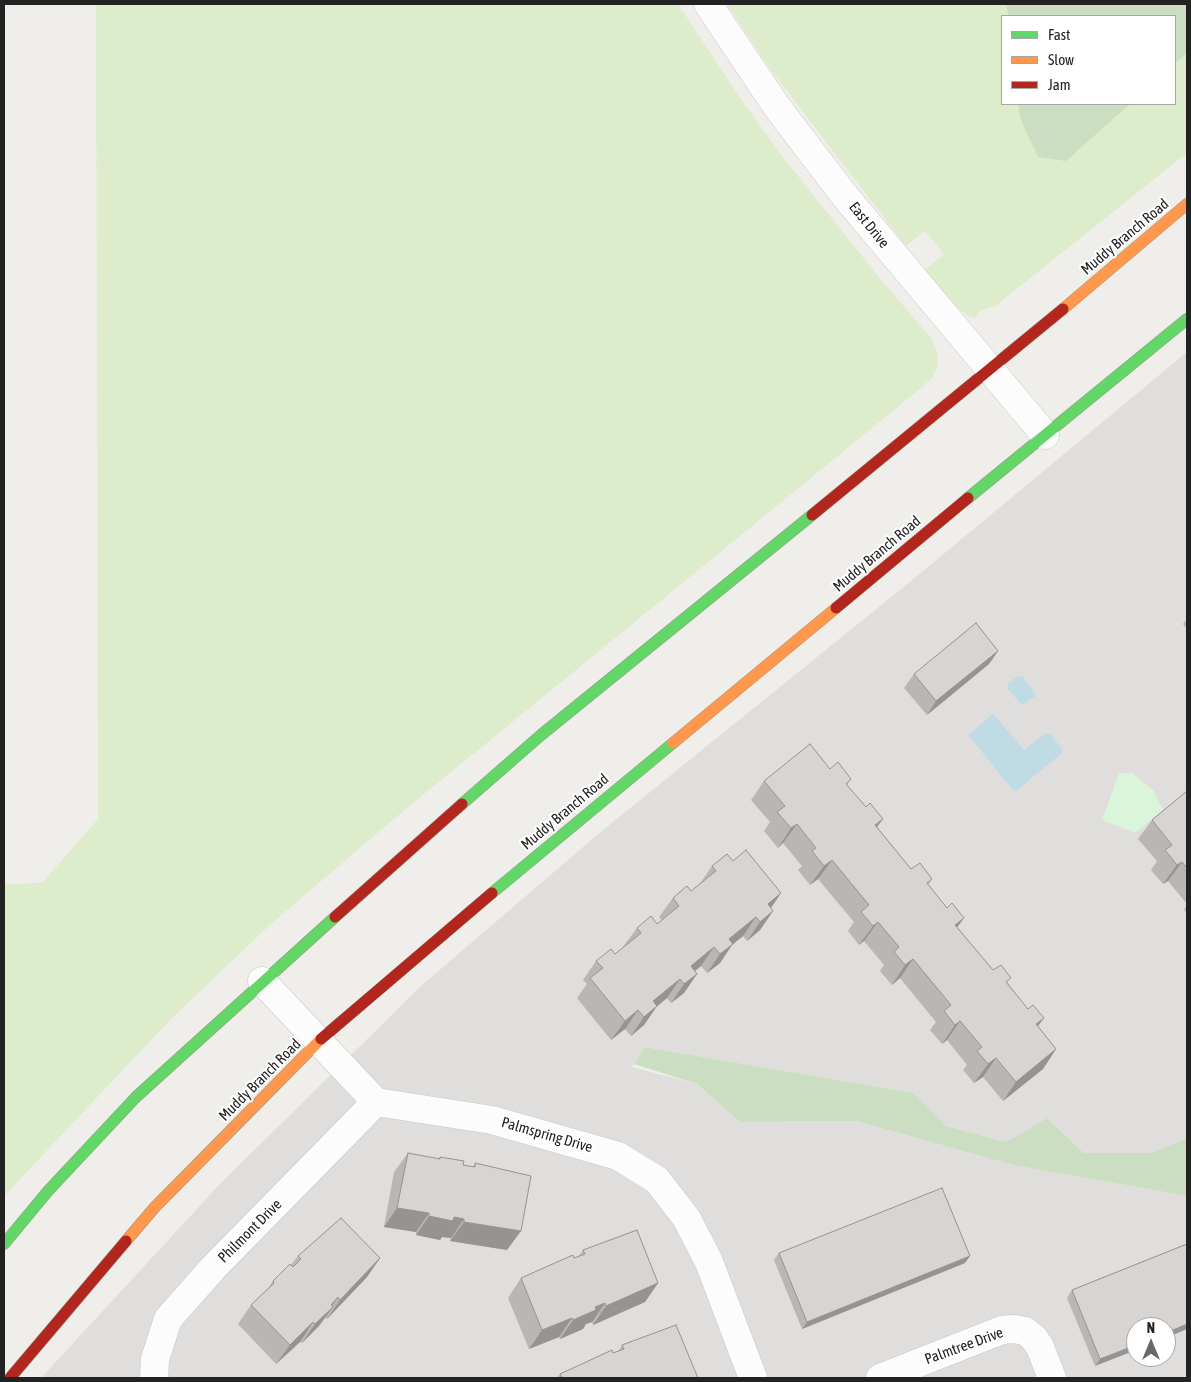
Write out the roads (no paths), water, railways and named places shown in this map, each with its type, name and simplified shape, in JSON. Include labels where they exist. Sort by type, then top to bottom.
[{"type":"main road","name":"Muddy Branch Road","points":[[4,1244],[48,1191],[136,1097],[262,981],[542,735],[990,371],[1187,204]]},
{"type":"main road","name":"Muddy Branch Road","points":[[10,1378],[155,1207],[319,1041],[441,935],[1044,435],[1187,319]]},
{"type":"street","name":"East Drive","points":[[708,4],[777,107],[838,187],[1044,435]]},
{"type":"street","points":[[262,981],[376,1102]]},
{"type":"street","name":"Philmont Drive","points":[[154,1378],[155,1359],[168,1319],[214,1267],[376,1102]]},
{"type":"street","name":"Palmspring Drive","points":[[376,1102],[492,1120],[618,1156],[657,1180],[687,1219],[709,1262],[753,1378]]},
{"type":"street","name":"Palmtree Drive","points":[[880,1378],[1002,1330],[1025,1331],[1037,1343],[1052,1378]]},
{"type":"water","points":[[1018,676],[1023,677],[1035,693],[1034,697],[1022,705],[1007,688],[1008,684]]},
{"type":"water","points":[[993,714],[1024,750],[1046,733],[1050,734],[1062,749],[1062,753],[1016,791],[1013,790],[968,735]]}]
